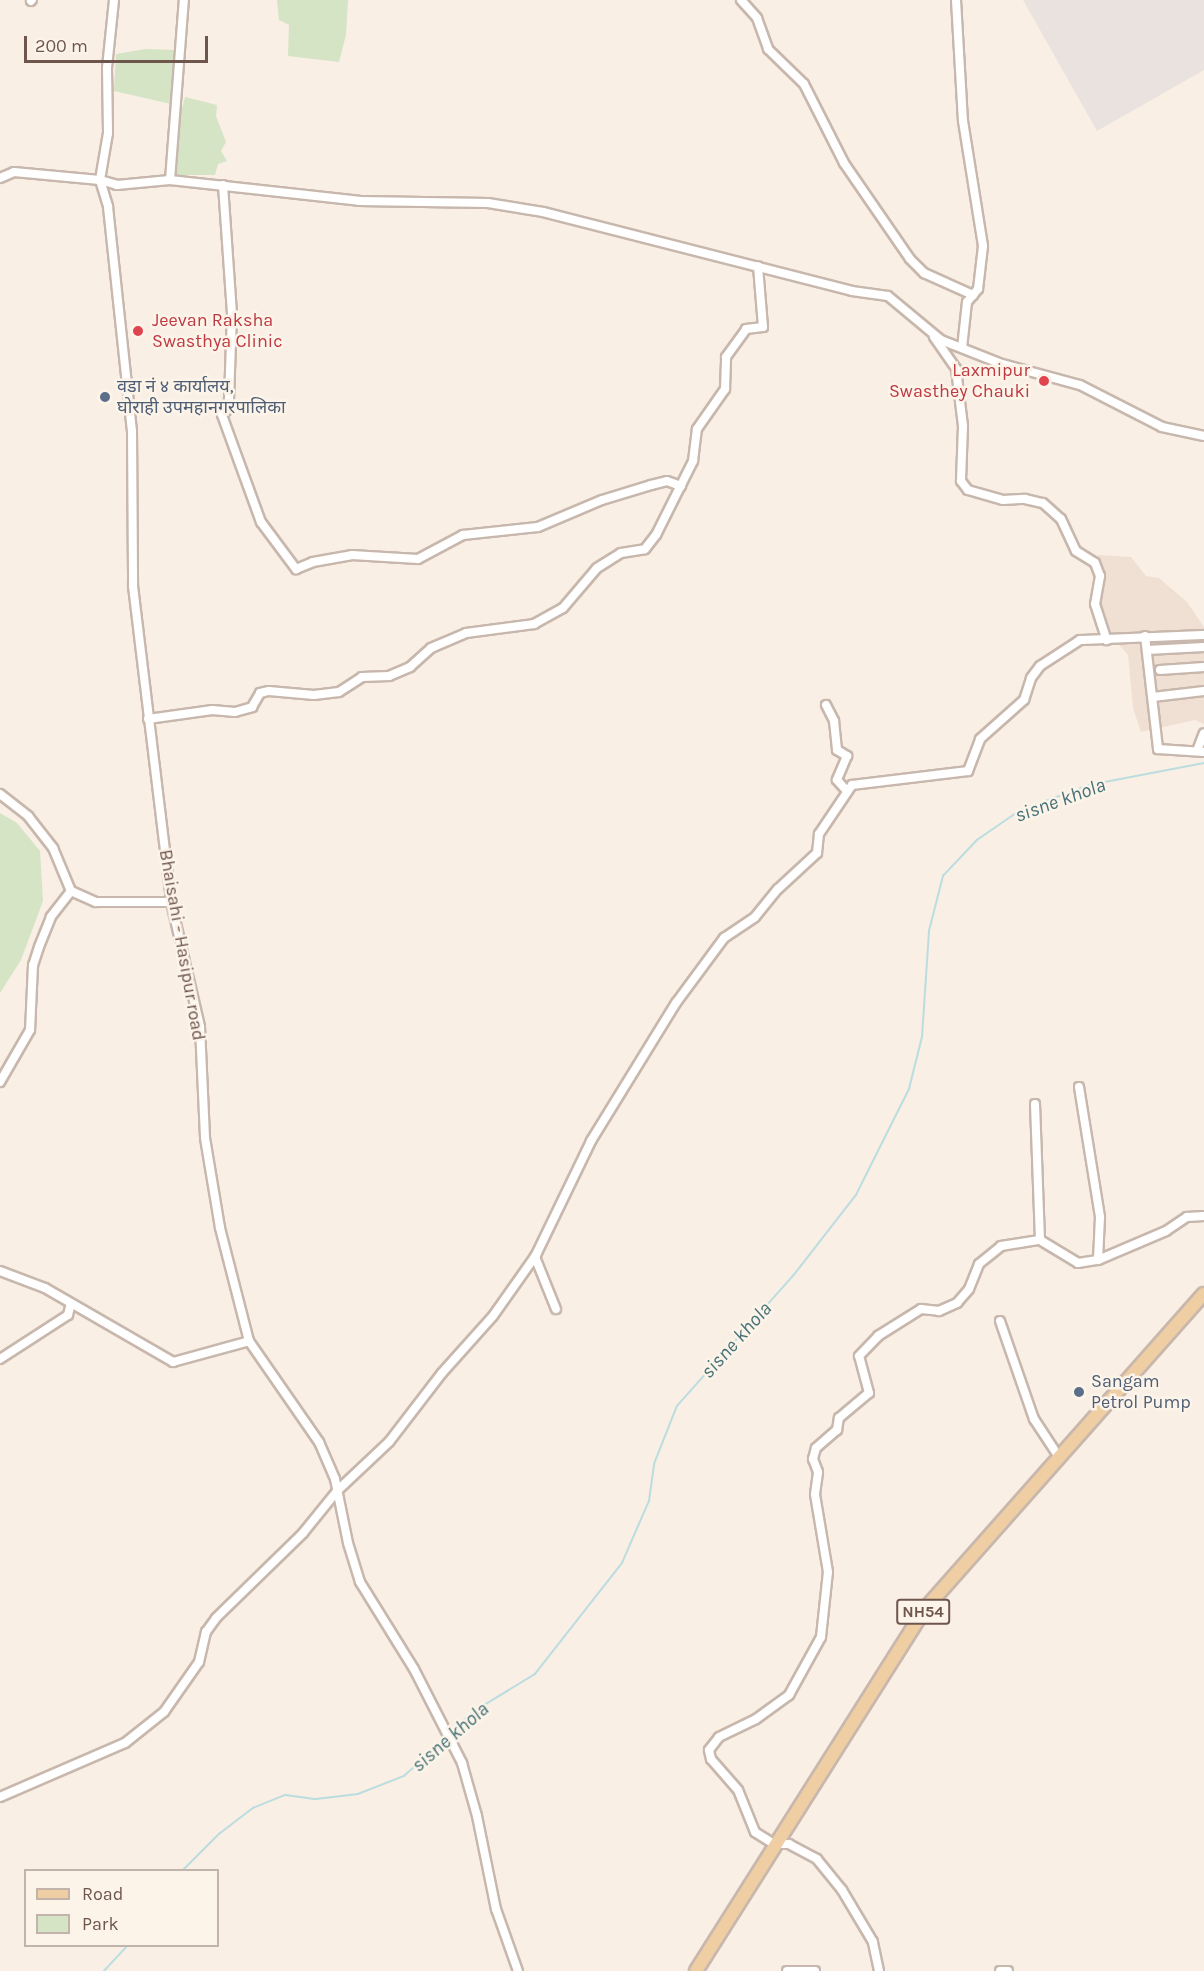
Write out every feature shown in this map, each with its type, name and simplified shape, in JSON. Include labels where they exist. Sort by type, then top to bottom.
[{"type":"main road","name":"NH54","points":[[696,1971],[774,1844],[924,1611],[1204,1294]]},
{"type":"street","name":"Bhaisahi - Hasipur road","points":[[114,0],[107,68],[108,133],[100,180],[108,207],[126,356],[133,441],[133,586],[171,902],[200,1027],[205,1138],[215,1205],[249,1341],[305,1418],[329,1462],[338,1490],[348,1543],[360,1582],[438,1714],[462,1763],[477,1816],[496,1909],[518,1971]]},
{"type":"street","points":[[170,180],[184,0]]},
{"type":"street","points":[[741,0],[757,18],[768,49],[804,84],[844,163],[910,259],[924,273],[973,295]]},
{"type":"street","points":[[956,0],[963,121],[983,246],[982,270],[973,295],[967,302],[962,348]]},
{"type":"street","points":[[0,178],[14,172],[100,180],[117,185],[170,180],[359,201],[429,200],[517,207],[852,291],[888,296],[941,340],[1089,389],[1162,427],[1204,436]]},
{"type":"street","points":[[223,185],[232,314],[227,410],[222,415],[261,522],[296,569],[313,562],[352,555],[418,560],[463,535],[538,527],[602,500],[651,485],[667,481],[681,486]]},
{"type":"street","points":[[148,719],[212,710],[235,712],[252,707],[260,693],[269,691],[284,695],[339,692],[362,677],[389,676],[410,667],[432,648],[466,633],[534,624],[563,608],[597,568],[621,553],[645,549],[693,461],[697,429],[725,389],[726,357],[746,329],[763,327],[758,267]]},
{"type":"street","points":[[928,329],[956,369],[963,426],[961,481],[968,490],[1003,501],[1025,499],[1043,503],[1061,519],[1076,551],[1095,563],[1098,569],[1101,590],[1095,604],[1107,640]]},
{"type":"street","points":[[0,1797],[124,1743],[164,1712],[199,1662],[206,1632],[236,1593],[303,1533],[338,1490],[389,1442],[442,1373],[493,1316],[536,1255],[591,1141],[676,1003],[724,938],[755,917],[778,888],[817,853],[819,834],[840,807],[846,790],[861,783],[968,771],[980,739],[1024,700],[1031,678],[1040,666],[1080,640],[1204,635]]},
{"type":"street","points":[[1145,636],[1154,697],[1158,750],[1200,752],[1204,733]]},
{"type":"street","points":[[1147,650],[1204,647]]},
{"type":"street","points":[[1160,670],[1204,667]]},
{"type":"street","points":[[1154,697],[1204,691]]},
{"type":"street","points":[[826,705],[834,721],[837,750],[846,756],[837,780],[846,790]]},
{"type":"street","points":[[0,794],[28,816],[53,848],[71,891],[96,902],[171,902]]},
{"type":"street","points":[[0,1082],[30,1030],[33,965],[39,947],[51,917],[71,891]]},
{"type":"street","points":[[1078,1087],[1100,1217],[1098,1260]]},
{"type":"street","points":[[1035,1104],[1040,1240]]},
{"type":"street","points":[[879,1971],[873,1942],[855,1908],[817,1859],[789,1844],[774,1844],[754,1832],[738,1790],[711,1759],[709,1750],[719,1737],[756,1719],[789,1695],[821,1637],[828,1572],[815,1494],[818,1472],[813,1459],[816,1448],[837,1430],[839,1418],[869,1393],[859,1356],[878,1336],[921,1309],[939,1311],[957,1303],[969,1288],[979,1264],[1001,1246],[1040,1240],[1077,1263],[1098,1260],[1166,1231],[1187,1217],[1204,1216]]},
{"type":"street","points":[[536,1255],[556,1309]]},
{"type":"street","points":[[0,1271],[71,1303],[173,1362],[249,1341]]},
{"type":"street","points":[[0,1359],[21,1342],[68,1315],[71,1303]]},
{"type":"street","points":[[1000,1321],[1034,1419],[1043,1438],[1059,1457]]},
{"type":"street","points":[[787,1971],[814,1971]]},
{"type":"street","points":[[1000,1971],[1008,1971]]},
{"type":"shaded area","points":[[1023,0],[1204,0],[1204,70],[1097,131]]},
{"type":"shaded area","points":[[1098,555],[1131,557],[1146,576],[1159,578],[1187,602],[1204,627],[1204,724],[1195,720],[1141,732],[1133,708],[1128,655],[1108,632],[1099,608],[1104,586]]},
{"type":"green space","points":[[277,0],[348,0],[346,35],[339,62],[288,56],[289,25],[279,20]]},
{"type":"green space","points":[[146,49],[174,50],[171,104],[114,91],[116,54]]},
{"type":"green space","points":[[185,97],[217,105],[216,116],[226,142],[221,151],[227,161],[218,164],[215,175],[177,175],[176,131]]},
{"type":"green space","points":[[0,813],[17,823],[40,851],[43,901],[21,960],[0,993]]},
{"type":"waterway","name":"sisne khola","points":[[449,1734],[473,1712],[535,1674],[622,1563],[649,1501],[654,1464],[677,1406],[793,1276],[856,1195],[909,1089],[922,1037],[929,931],[943,876],[977,840],[1019,811],[1089,785],[1204,763]]},
{"type":"waterway","name":"sisne khola","points":[[184,1869],[219,1834],[253,1808],[286,1795],[316,1799],[358,1794],[404,1776],[446,1738]]},
{"type":"waterway","name":"sisne khola","points":[[104,1971],[126,1947]]},
{"type":"place","name":"Jeevan Raksha Swasthya Clinic","points":[[138,331]]},
{"type":"place","name":"Laxmipur Swasthey Chauki","points":[[1044,381]]},
{"type":"place","name":"वडा नं ४ कार्यालय, घोराही उपमहानगरपालिका","points":[[105,397]]},
{"type":"place","name":"Sangam Petrol Pump","points":[[1079,1392]]}]
